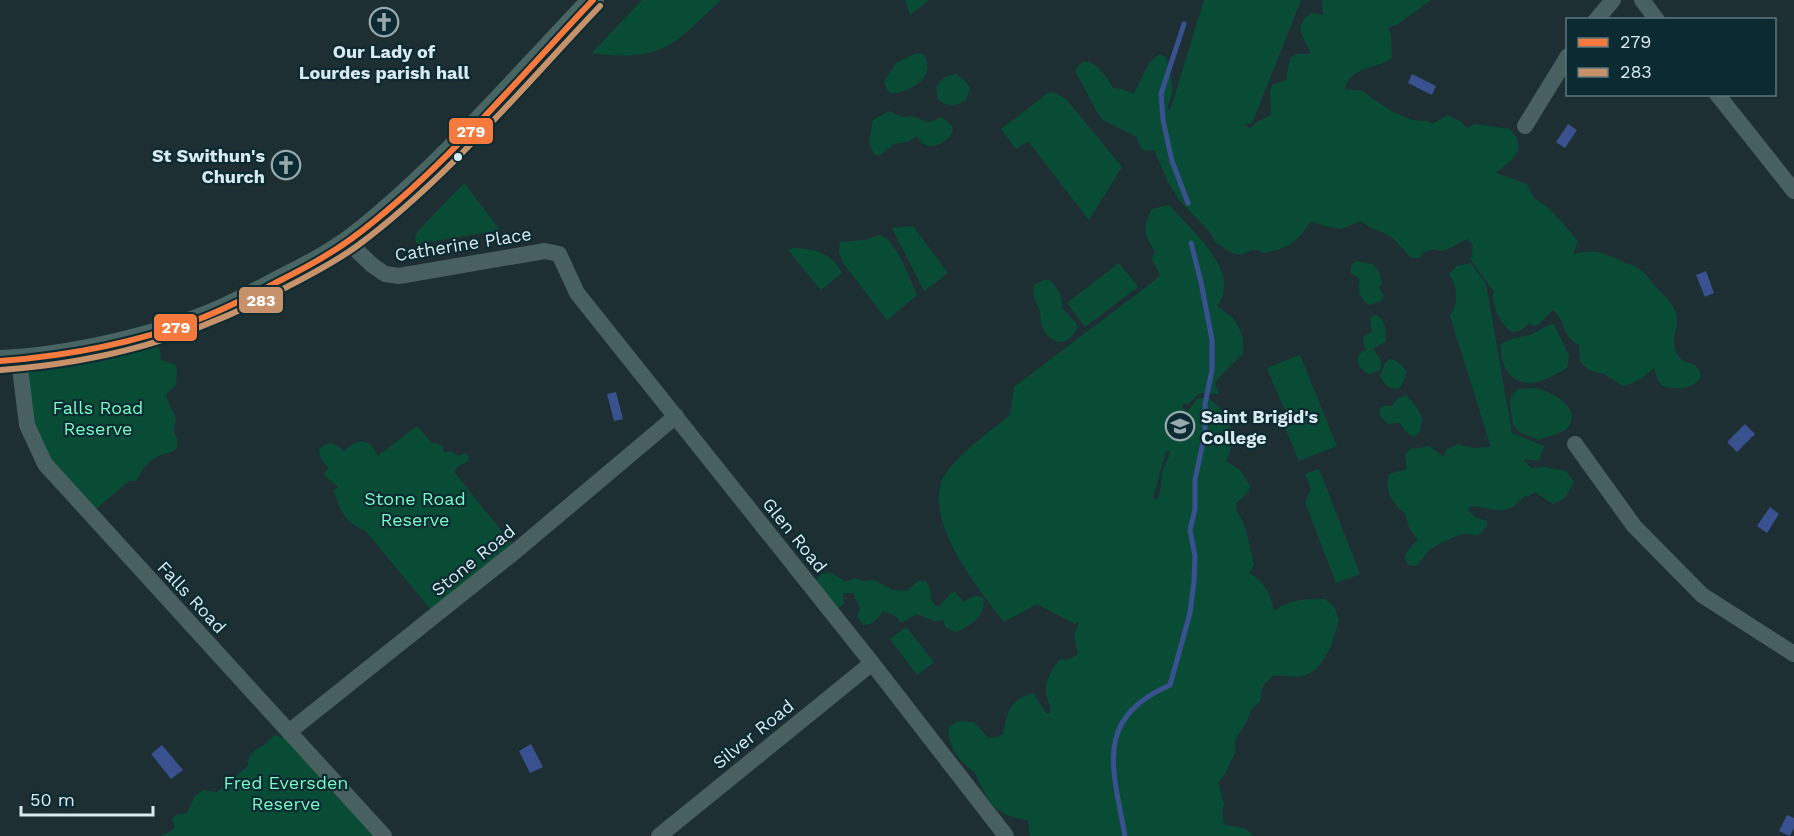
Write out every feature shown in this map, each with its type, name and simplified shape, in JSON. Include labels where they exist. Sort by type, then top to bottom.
[{"type":"main road","points":[[9,361],[102,346],[157,333],[224,309],[308,266],[348,242],[425,175],[593,0]]},
{"type":"street","points":[[1598,18],[1613,0]]},
{"type":"street","points":[[1642,0],[1656,18]]},
{"type":"street","points":[[1525,126],[1566,59]]},
{"type":"street","points":[[1719,96],[1794,191]]},
{"type":"street","name":"Catherine Place","points":[[348,242],[385,274],[399,276],[545,251],[560,254]]},
{"type":"street","name":"Glen Road","points":[[560,254],[577,293],[872,663],[1006,836]]},
{"type":"street","name":"Falls Road","points":[[9,361],[27,425],[45,464],[384,836]]},
{"type":"street","name":"Stone Road","points":[[290,731],[517,550],[676,416]]},
{"type":"street","points":[[1575,444],[1634,526],[1702,596],[1794,654]]},
{"type":"street","name":"Silver Road","points":[[659,836],[872,663]]},
{"type":"green space","points":[[642,0],[721,0],[684,34],[662,49],[632,55],[592,53]]},
{"type":"green space","points":[[905,0],[929,0],[910,15]]},
{"type":"green space","points":[[1204,0],[1301,0],[1252,123],[1243,125],[1251,128],[1271,115],[1270,90],[1273,84],[1286,80],[1290,58],[1297,54],[1311,54],[1301,33],[1302,23],[1311,13],[1323,15],[1322,0],[1431,0],[1398,24],[1388,28],[1391,34],[1392,58],[1357,72],[1347,82],[1345,89],[1362,91],[1391,111],[1412,120],[1427,121],[1433,124],[1447,115],[1460,121],[1467,128],[1475,124],[1510,129],[1516,137],[1519,149],[1513,159],[1496,173],[1527,184],[1533,197],[1550,209],[1578,241],[1573,254],[1588,251],[1600,252],[1635,266],[1643,272],[1675,310],[1677,324],[1674,338],[1675,348],[1683,361],[1697,367],[1701,377],[1698,381],[1689,387],[1663,386],[1658,381],[1654,368],[1640,379],[1623,386],[1604,374],[1589,370],[1580,362],[1579,345],[1566,332],[1561,319],[1553,310],[1539,324],[1534,326],[1530,323],[1515,332],[1509,330],[1501,321],[1495,308],[1494,292],[1471,260],[1473,245],[1468,239],[1447,250],[1433,249],[1425,252],[1419,258],[1411,258],[1392,238],[1361,221],[1341,229],[1311,221],[1301,235],[1291,243],[1272,251],[1263,253],[1252,250],[1241,255],[1232,253],[1216,243],[1209,231],[1179,200],[1154,150],[1144,151],[1137,137],[1103,120],[1075,71],[1080,64],[1090,63],[1101,71],[1113,88],[1134,94],[1147,67],[1160,54],[1166,57],[1171,76],[1172,95],[1167,107],[1170,111]]},
{"type":"green space","points":[[917,53],[923,54],[927,62],[928,70],[925,77],[905,91],[889,93],[884,82],[896,63]]},
{"type":"green space","points":[[957,74],[970,88],[966,100],[959,104],[948,105],[938,99],[936,87],[945,77]]},
{"type":"green space","points":[[1053,92],[1066,99],[1122,167],[1089,220],[1028,141],[1016,149],[1001,129],[1048,93]]},
{"type":"green space","points":[[889,111],[926,122],[942,117],[952,126],[953,131],[946,140],[936,145],[925,145],[917,136],[908,142],[894,144],[879,156],[874,154],[869,143],[873,120]]},
{"type":"green space","points":[[464,183],[500,230],[417,244],[415,238],[418,231]]},
{"type":"green space","points":[[1169,205],[1211,252],[1219,265],[1223,279],[1223,293],[1217,306],[1233,318],[1243,339],[1243,354],[1219,377],[1215,384],[1219,394],[1200,393],[1188,404],[1183,404],[1182,408],[1188,411],[1197,399],[1207,397],[1221,410],[1230,426],[1232,443],[1226,461],[1240,470],[1250,486],[1248,493],[1236,503],[1236,510],[1246,530],[1254,565],[1249,573],[1266,589],[1274,611],[1292,602],[1325,599],[1334,607],[1339,619],[1327,654],[1316,668],[1301,676],[1272,676],[1263,686],[1260,701],[1251,710],[1235,740],[1235,753],[1224,776],[1218,782],[1224,804],[1222,814],[1225,825],[1244,828],[1254,836],[1030,836],[1028,821],[1004,814],[989,799],[975,772],[955,753],[950,740],[949,727],[958,721],[974,722],[988,738],[998,737],[1003,734],[1008,713],[1014,703],[1033,693],[1047,714],[1050,713],[1046,693],[1048,680],[1059,660],[1070,659],[1078,654],[1074,636],[1079,622],[1075,624],[1037,604],[1004,622],[969,575],[948,538],[939,500],[941,483],[961,456],[1010,415],[1014,387],[1160,275],[1152,259],[1155,252],[1146,231],[1152,209]],"holes":[[[1166,451],[1170,451],[1163,469],[1157,500],[1153,498]]]},
{"type":"green space","points":[[913,226],[948,273],[924,291],[892,228]]},
{"type":"green space","points":[[880,235],[897,252],[917,295],[887,320],[843,263],[839,252],[840,242],[864,240]]},
{"type":"green space","points":[[808,249],[828,256],[842,273],[821,290],[788,250]]},
{"type":"green space","points":[[1357,261],[1374,265],[1379,272],[1382,283],[1379,288],[1384,296],[1380,302],[1369,305],[1361,297],[1360,280],[1350,272],[1352,264]]},
{"type":"green space","points":[[1119,263],[1138,287],[1085,327],[1067,303]]},
{"type":"green space","points":[[1471,263],[1486,284],[1512,433],[1544,446],[1539,461],[1523,459],[1531,468],[1543,467],[1566,471],[1574,482],[1565,498],[1553,504],[1535,492],[1527,497],[1525,495],[1506,510],[1471,506],[1468,510],[1475,517],[1487,521],[1487,526],[1480,533],[1456,536],[1428,551],[1416,566],[1408,565],[1405,558],[1407,552],[1418,539],[1410,530],[1405,513],[1398,508],[1389,494],[1387,483],[1389,474],[1407,469],[1405,455],[1410,449],[1429,446],[1444,457],[1446,450],[1458,444],[1474,448],[1491,447],[1450,316],[1455,306],[1456,295],[1449,274],[1457,266]]},
{"type":"green space","points":[[1049,280],[1055,286],[1061,296],[1062,308],[1076,323],[1077,329],[1070,338],[1063,342],[1052,339],[1041,324],[1040,312],[1034,297],[1034,285]]},
{"type":"green space","points":[[1377,315],[1384,323],[1386,341],[1373,349],[1381,364],[1379,371],[1369,374],[1360,366],[1358,358],[1366,350],[1364,336],[1372,332],[1370,318]]},
{"type":"green space","points":[[1554,324],[1569,356],[1567,368],[1536,382],[1517,380],[1504,365],[1501,344],[1511,339],[1530,335]]},
{"type":"green space","name":"Falls Road Reserve","points":[[157,333],[161,360],[175,364],[177,368],[176,385],[166,394],[176,418],[174,431],[178,442],[177,448],[151,460],[135,481],[129,481],[90,514],[45,464],[19,360]]},
{"type":"green space","points":[[1300,355],[1337,446],[1299,461],[1285,428],[1291,425],[1267,368]]},
{"type":"green space","points":[[1389,359],[1400,363],[1407,373],[1398,389],[1387,386],[1380,376]]},
{"type":"green space","points":[[1536,388],[1563,401],[1571,412],[1572,419],[1563,431],[1539,440],[1519,432],[1513,424],[1510,403],[1511,396],[1518,389]]},
{"type":"green space","points":[[1406,395],[1416,406],[1423,419],[1419,433],[1413,437],[1400,423],[1388,424],[1380,416],[1380,409],[1383,406],[1392,406],[1397,399]]},
{"type":"green space","name":"Stone Road Reserve","points":[[417,426],[432,443],[442,446],[444,452],[452,452],[458,456],[465,453],[469,456],[468,461],[457,467],[454,472],[517,550],[435,615],[365,530],[354,525],[344,516],[333,491],[338,487],[325,476],[324,472],[329,468],[321,459],[319,449],[333,443],[344,452],[354,444],[363,442],[371,446],[378,456]]},
{"type":"green space","points":[[1319,469],[1360,574],[1336,583],[1305,502],[1311,489],[1305,474]]},
{"type":"green space","points":[[830,572],[846,582],[855,578],[863,581],[874,580],[893,590],[907,591],[918,581],[926,581],[930,588],[931,600],[936,606],[940,606],[951,593],[955,592],[964,602],[975,596],[983,598],[984,604],[980,615],[972,623],[956,632],[946,627],[944,620],[934,621],[917,614],[901,623],[896,616],[883,611],[873,622],[864,625],[857,617],[860,608],[853,593],[843,593],[844,604],[835,611],[813,584],[821,574]]},
{"type":"green space","points":[[906,627],[934,662],[917,675],[890,639]]},
{"type":"green space","name":"Fred Eversden Reserve","points":[[290,731],[384,836],[159,836],[175,827],[172,819],[176,815],[187,813],[195,796],[203,790],[217,792],[248,766],[253,752],[272,737],[276,735],[282,738]]},
{"type":"water","points":[[1412,74],[1436,86],[1432,95],[1408,83]]},
{"type":"water","points":[[1568,124],[1577,130],[1565,148],[1556,142]]},
{"type":"water","points":[[1706,271],[1714,293],[1705,297],[1696,275]]},
{"type":"water","points":[[616,392],[623,419],[614,421],[607,394]]},
{"type":"water","points":[[1745,424],[1755,434],[1737,452],[1727,442]]},
{"type":"water","points":[[1770,507],[1779,514],[1767,533],[1757,526]]},
{"type":"water","points":[[531,744],[543,767],[530,773],[519,751]]},
{"type":"water","points":[[162,745],[183,770],[171,779],[151,754]]},
{"type":"water","points":[[1787,815],[1794,818],[1794,828],[1790,836],[1779,831]]},
{"type":"waterway","points":[[1184,24],[1161,94],[1163,120],[1172,161],[1188,203]]},
{"type":"waterway","points":[[1125,836],[1116,788],[1114,748],[1119,730],[1129,713],[1145,698],[1170,685],[1190,613],[1194,581],[1195,556],[1190,530],[1195,509],[1195,480],[1205,433],[1205,404],[1212,370],[1212,340],[1191,243]]},
{"type":"transit line","name":"279","points":[[0,361],[51,356],[101,347],[175,327],[231,306],[326,256],[384,213],[446,156],[593,0]]},
{"type":"transit line","name":"283","points":[[1,370],[76,361],[146,345],[214,321],[330,264],[357,246],[422,192],[483,132],[600,6]]},
{"type":"place","name":"Our Lady of Lourdes parish hall","points":[[384,22]]},
{"type":"place","name":"St Swithun's Church","points":[[286,165]]},
{"type":"place","name":"Saint Brigid's College","points":[[1180,426]]}]
